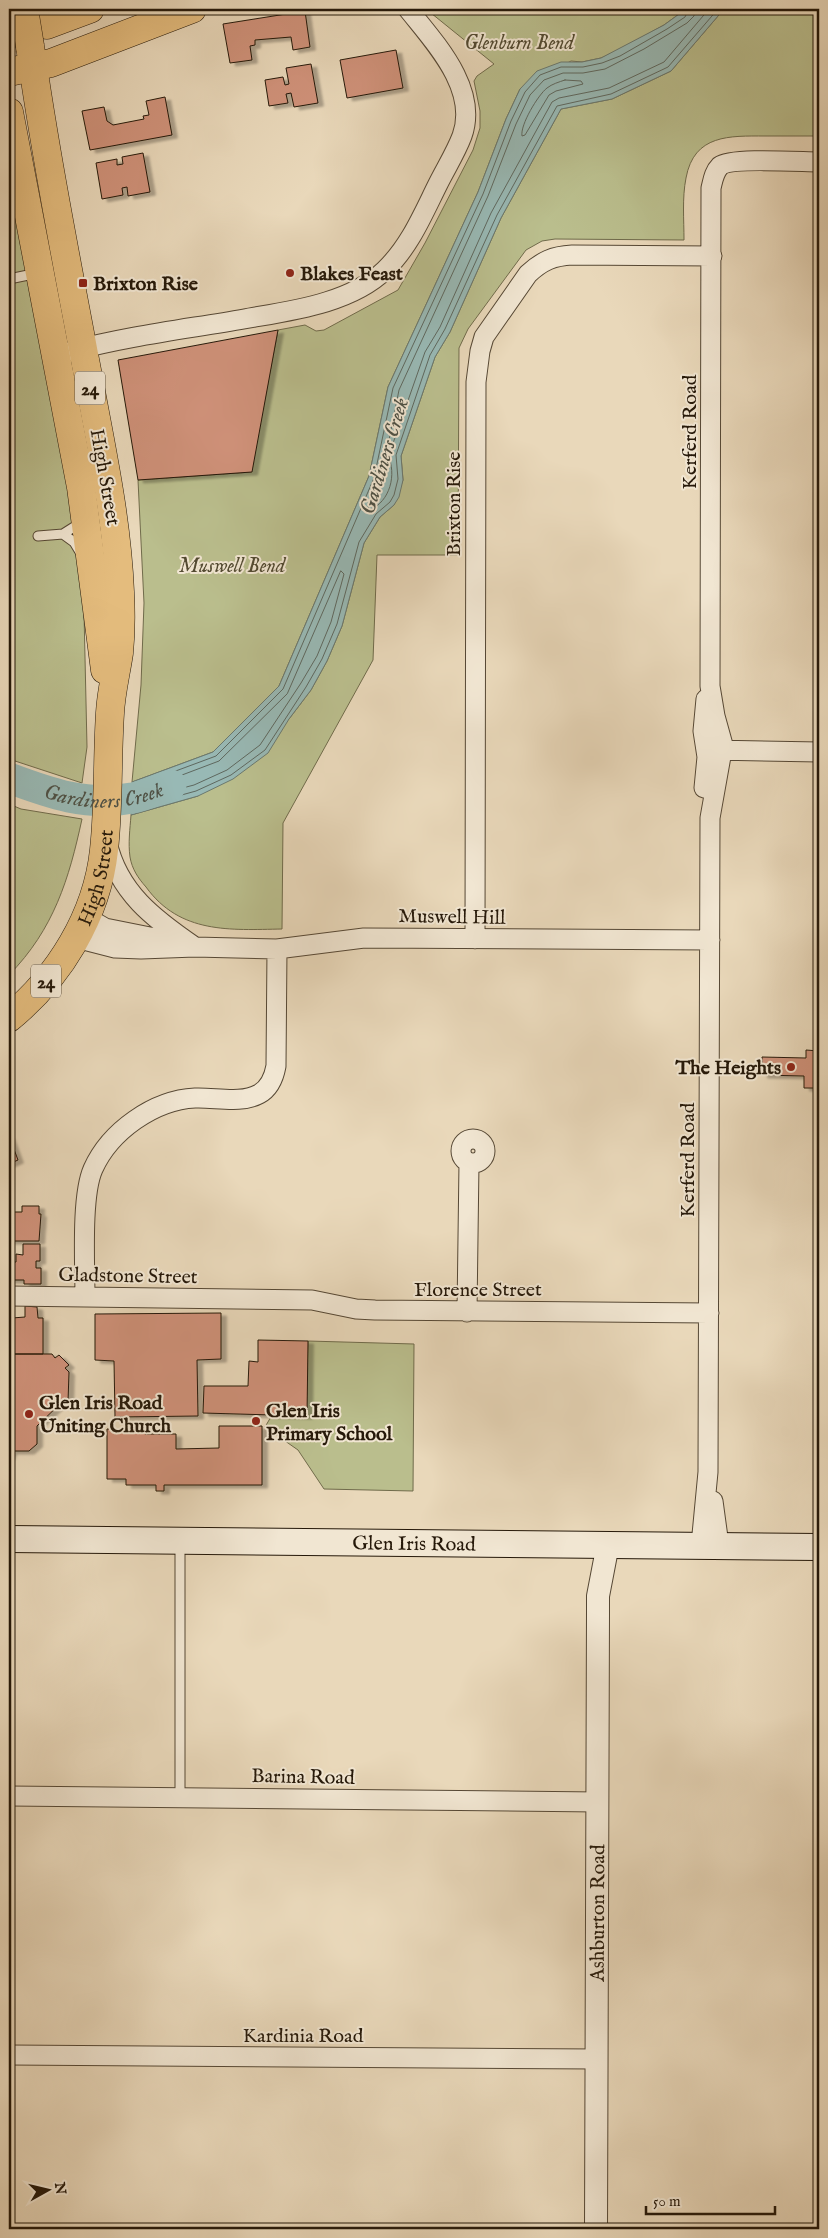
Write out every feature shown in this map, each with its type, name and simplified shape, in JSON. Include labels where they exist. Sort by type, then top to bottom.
[{"type":"main road","name":"High Street","points":[[24,9],[25,65],[53,270],[54,356],[86,519],[110,711]]},
{"type":"main road","points":[[47,25],[90,9]]},
{"type":"main road","points":[[25,65],[61,60],[192,9]]},
{"type":"main road","name":"High Street","points":[[9,112],[53,270],[83,348],[109,490],[118,556],[120,607],[119,650],[110,711],[106,829],[100,877],[81,928],[60,964],[44,984],[9,1018]]},
{"type":"main road","name":"Glen Iris Road","points":[[9,1539],[819,1547]]},
{"type":"street","points":[[54,356],[83,348],[317,306],[364,284],[385,270],[404,249],[422,216],[462,135],[464,116],[465,103],[461,89],[444,54],[408,9]]},
{"type":"street","name":"Kerferd Road","points":[[710,1545],[708,1472],[710,818],[715,750],[703,731],[703,715],[710,686],[711,188],[713,178],[721,166],[732,162],[819,162]]},
{"type":"street","name":"Brixton Rise","points":[[475,939],[476,382],[484,337],[528,274],[537,266],[553,257],[572,255],[712,256]]},
{"type":"street","points":[[715,750],[819,752]]},
{"type":"street","points":[[106,829],[116,867],[138,902],[153,917],[195,947]]},
{"type":"street","name":"Muswell Hill","points":[[81,928],[105,928],[149,935],[195,947],[277,949],[364,938],[710,940]]},
{"type":"street","points":[[85,1297],[86,1196],[93,1168],[112,1142],[135,1121],[162,1106],[195,1098],[252,1097],[263,1092],[272,1081],[276,1066],[277,949]]},
{"type":"street","points":[[467,1312],[469,1163]]},
{"type":"street","name":"Gladstone Street","points":[[9,1296],[248,1299]]},
{"type":"street","name":"Florence Street","points":[[248,1299],[312,1300],[356,1309],[375,1310],[709,1313]]},
{"type":"street","name":"Ashburton Road","points":[[596,2229],[599,1544]]},
{"type":"street","name":"Barina Road","points":[[9,1796],[598,1802]]},
{"type":"street","name":"Kardinia Road","points":[[9,2055],[597,2059]]},
{"type":"lane","points":[[9,279],[53,270]]},
{"type":"lane","points":[[38,536],[63,534],[86,519]]},
{"type":"lane","points":[[63,534],[74,542],[92,568]]},
{"type":"lane","points":[[180,1540],[180,1798]]},
{"type":"green space","name":"Muswell Bend","points":[[426,9],[686,9],[664,25],[617,51],[601,58],[582,62],[571,61],[520,89],[506,119],[478,192],[388,387],[369,476],[279,686],[213,752],[132,782],[141,685],[144,603],[138,480],[251,472],[278,330],[305,325],[316,331],[324,330],[398,290],[425,243],[473,150],[480,128],[480,111],[474,81],[477,76],[494,64]]},
{"type":"green space","points":[[724,9],[819,9],[819,136],[739,136],[715,140],[705,145],[690,164],[686,178],[684,240],[555,239],[542,241],[526,250],[468,329],[459,348],[458,555],[377,555],[373,660],[283,823],[282,929],[225,929],[190,921],[174,914],[159,902],[140,880],[134,869],[129,852],[131,815],[198,796],[289,719],[311,690],[327,661],[342,626],[364,543],[380,517],[394,505],[403,480],[401,456],[435,357],[450,332],[501,218],[561,109],[612,99],[671,71]]},
{"type":"green space","points":[[9,182],[83,568],[87,747],[82,783],[9,759]]},
{"type":"green space","points":[[9,804],[21,809],[82,819],[58,902],[38,940],[9,975]]},
{"type":"green space","points":[[308,1341],[414,1344],[413,1491],[324,1489],[298,1450],[265,1427],[272,1415],[306,1416]]},
{"type":"water","points":[[686,9],[724,9],[671,71],[612,99],[561,109],[501,218],[450,332],[435,357],[401,456],[403,480],[399,497],[394,505],[380,517],[364,543],[342,626],[327,661],[311,690],[289,719],[268,753],[233,779],[198,796],[131,815],[132,782],[213,752],[279,686],[369,476],[388,387],[478,192],[506,119],[520,89],[537,71],[561,62],[582,62],[601,58],[664,25]]},
{"type":"building","points":[[305,11],[310,47],[293,50],[291,37],[255,40],[255,45],[250,46],[252,60],[230,63],[223,24]]},
{"type":"building","points":[[396,50],[403,88],[347,98],[340,60]]},
{"type":"building","points":[[311,64],[318,103],[294,107],[291,93],[286,94],[288,103],[269,106],[265,80],[283,77],[285,85],[289,84],[286,68]]},
{"type":"building","points":[[165,97],[172,135],[90,150],[82,111],[104,107],[107,121],[113,125],[144,119],[143,116],[149,115],[146,101]]},
{"type":"building","points":[[143,153],[150,192],[128,196],[127,187],[122,188],[123,195],[102,199],[96,163],[117,159],[117,165],[123,164],[122,157]]},
{"type":"building","points":[[278,330],[252,472],[138,480],[118,360]]},
{"type":"building","name":"The Heights","points":[[806,1050],[819,1051],[819,1088],[804,1088],[804,1076],[762,1075],[762,1057],[806,1058]]},
{"type":"building","points":[[9,1136],[18,1160],[9,1164]]},
{"type":"building","points":[[22,1206],[39,1206],[39,1214],[41,1214],[39,1241],[9,1241],[9,1212],[22,1212]]},
{"type":"building","points":[[23,1244],[40,1244],[40,1261],[36,1261],[36,1268],[41,1268],[41,1284],[24,1284],[24,1280],[9,1280],[9,1262],[16,1262],[16,1254],[23,1255]]},
{"type":"building","points":[[25,1306],[37,1307],[38,1318],[43,1318],[43,1354],[9,1354],[9,1321],[12,1321],[12,1318],[25,1317]]},
{"type":"building","points":[[221,1313],[221,1359],[197,1360],[198,1416],[115,1417],[114,1361],[95,1360],[95,1314]]},
{"type":"building","points":[[258,1340],[308,1341],[307,1416],[203,1413],[204,1386],[248,1386],[249,1361],[258,1362]]},
{"type":"building","name":"Glen Iris Road Uniting Church","points":[[9,1354],[52,1354],[55,1358],[59,1355],[69,1365],[65,1368],[69,1372],[68,1402],[62,1402],[37,1426],[37,1444],[29,1451],[11,1451],[9,1457]]},
{"type":"building","points":[[219,1426],[262,1426],[262,1485],[164,1485],[164,1491],[156,1491],[156,1485],[126,1485],[126,1479],[107,1479],[107,1429],[145,1429],[145,1434],[176,1434],[176,1449],[219,1448]]},
{"type":"waterway","name":"Gardiners Creek","points":[[9,778],[69,797],[100,801],[137,797],[171,785]]},
{"type":"tunnel","points":[[9,40],[47,25]]},
{"type":"place","name":"Blakes Feast","points":[[290,273]]},
{"type":"place","name":"Brixton Rise","points":[[83,283]]},
{"type":"place","name":"The Heights","points":[[791,1067]]},
{"type":"place","name":"Glen Iris Road Uniting Church","points":[[29,1414]]},
{"type":"place","name":"Glen Iris Primary School","points":[[256,1421]]},
{"type":"park label","name":"Glenburn Bend","points":[[519,42]]}]
